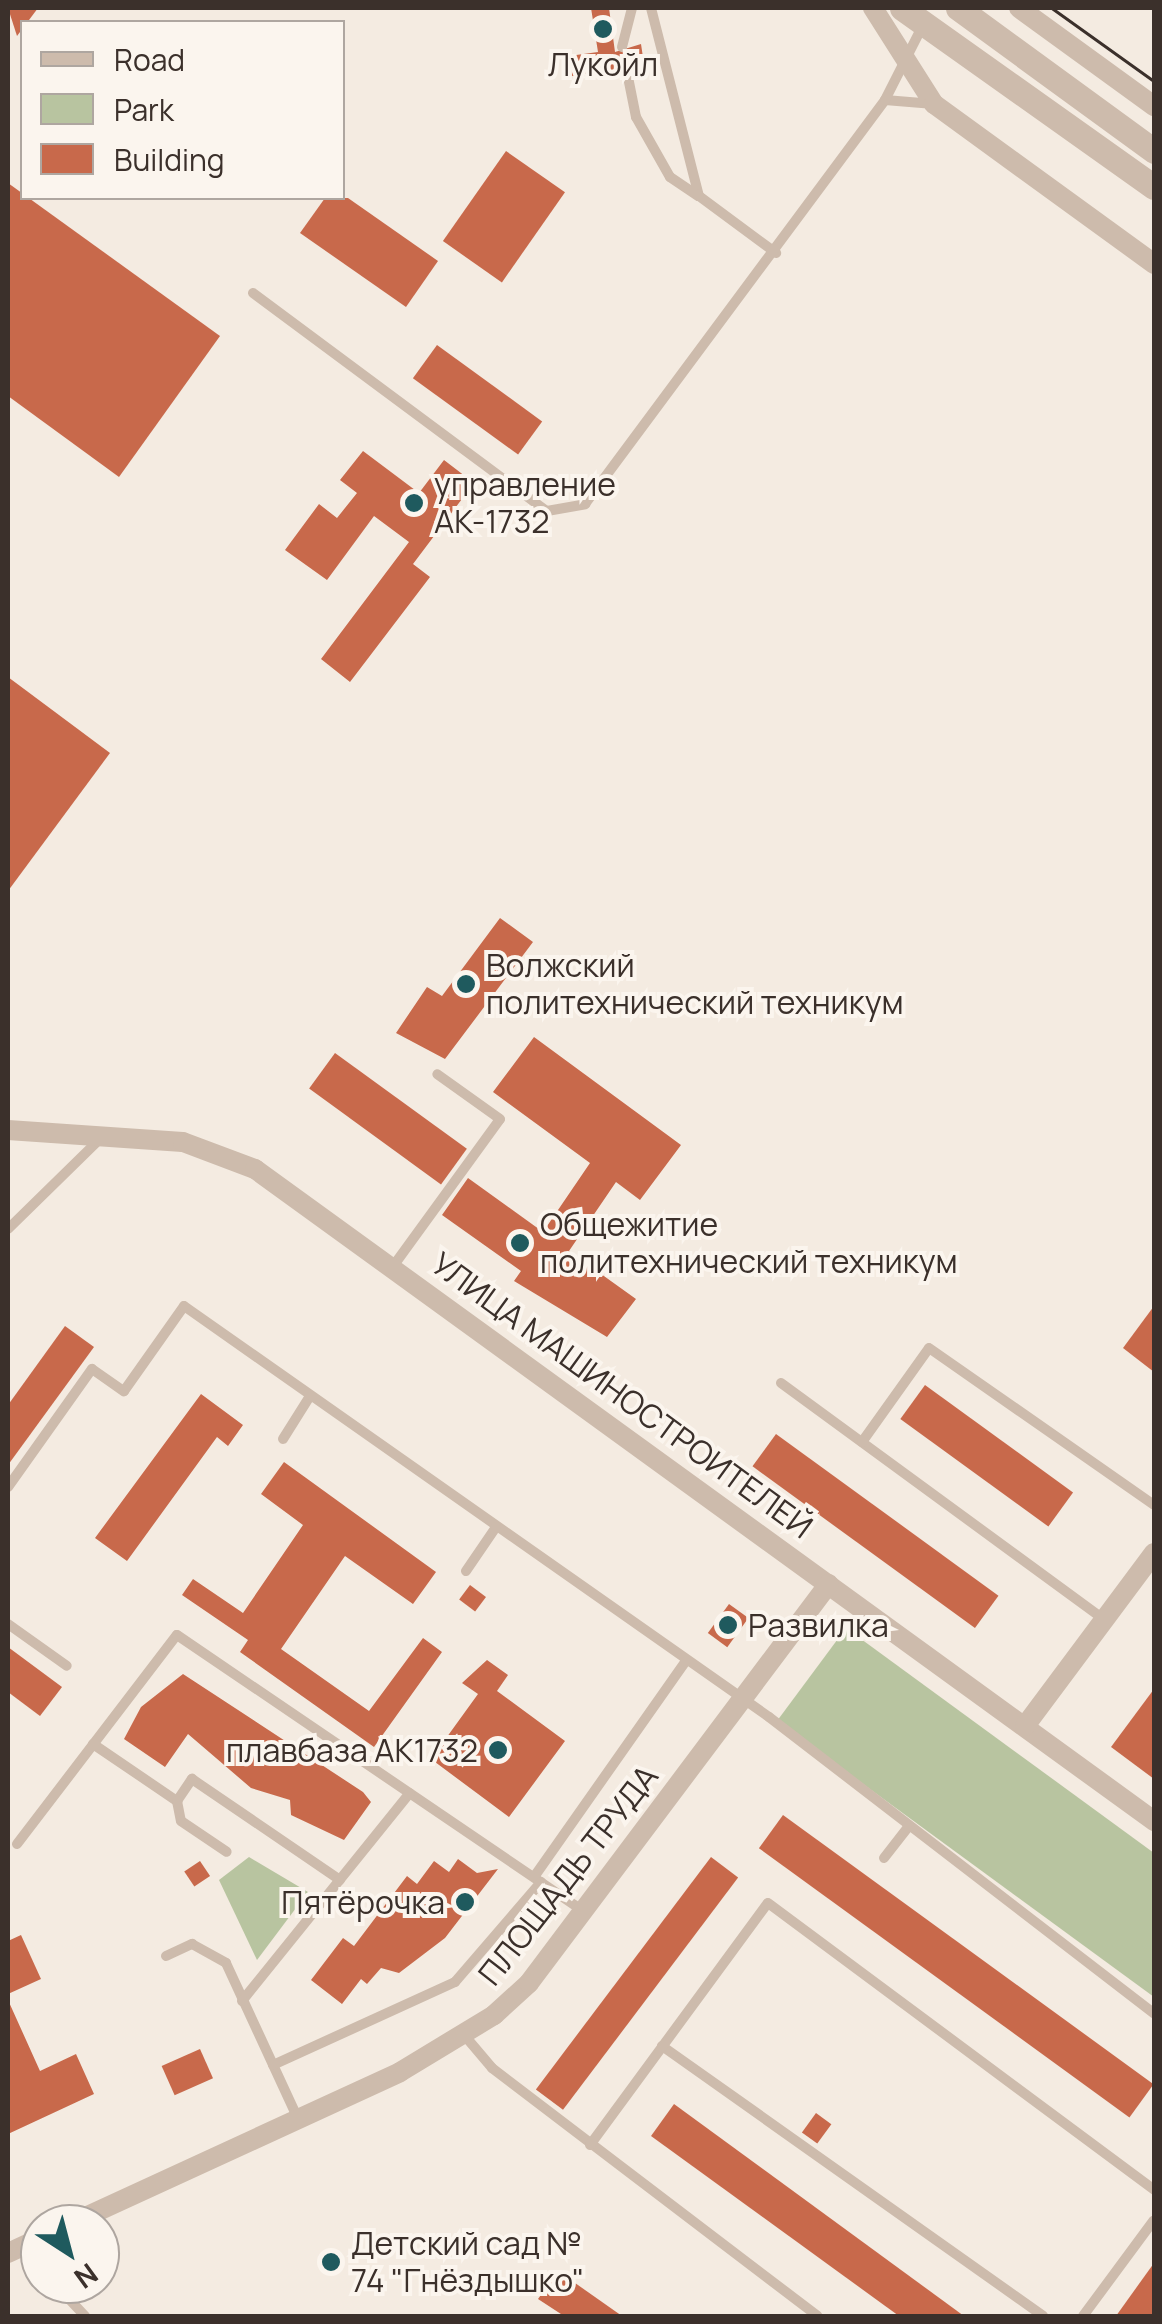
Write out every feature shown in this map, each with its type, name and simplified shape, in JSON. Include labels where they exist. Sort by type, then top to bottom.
[{"type":"street","points":[[873,8],[934,104],[1154,264]]},
{"type":"street","points":[[902,8],[928,15],[1154,187]]},
{"type":"street","points":[[958,8],[1154,151]]},
{"type":"street","points":[[1019,8],[1154,106]]},
{"type":"street","name":"УЛИЦА МАШИНОСТРОИТЕЛЕЙ","points":[[8,1130],[183,1142],[255,1169],[394,1265],[1154,1820]]},
{"type":"street","points":[[1025,1726],[1154,1554]]},
{"type":"street","name":"ПЛОЩАДЬ ТРУДА","points":[[113,2204],[298,2119],[464,2036],[529,1983],[829,1584]]},
{"type":"lane","points":[[622,47],[632,8]]},
{"type":"lane","points":[[651,8],[699,196]]},
{"type":"lane","points":[[253,293],[547,511],[585,504],[776,253],[885,100],[928,15]]},
{"type":"lane","points":[[626,67],[636,117],[670,177],[776,253]]},
{"type":"lane","points":[[885,100],[934,104]]},
{"type":"lane","points":[[394,1265],[500,1119],[437,1074]]},
{"type":"lane","points":[[8,1228],[103,1136]]},
{"type":"lane","points":[[8,1487],[92,1369],[124,1391],[184,1306],[740,1701],[1154,2014]]},
{"type":"lane","points":[[862,1442],[929,1348],[1154,1506]]},
{"type":"lane","points":[[781,1384],[1105,1620]]},
{"type":"lane","points":[[283,1439],[310,1396]]},
{"type":"lane","points":[[466,1571],[496,1528]]},
{"type":"lane","points":[[8,1624],[67,1666]]},
{"type":"lane","points":[[17,1844],[177,1635],[584,1910]]},
{"type":"lane","points":[[273,2066],[455,1982],[537,1879],[686,1662]]},
{"type":"lane","points":[[93,1744],[177,1801],[181,1820],[227,1852]]},
{"type":"lane","points":[[177,1801],[192,1779],[340,1880]]},
{"type":"lane","points":[[242,2001],[410,1794]]},
{"type":"lane","points":[[884,1858],[909,1826]]},
{"type":"lane","points":[[590,2145],[768,1902],[1154,2190]]},
{"type":"lane","points":[[166,1956],[192,1944],[226,1963],[298,2119]]},
{"type":"lane","points":[[464,2036],[590,2145],[817,2316]]},
{"type":"lane","points":[[662,2046],[1043,2316]]},
{"type":"lane","points":[[1083,2316],[1154,2220]]},
{"type":"green space","points":[[846,1628],[1154,1853],[1154,1997],[777,1721]]},
{"type":"green space","points":[[249,1857],[308,1892],[257,1960],[219,1880]]},
{"type":"building","points":[[8,8],[38,8],[29,20],[20,20],[17,36]]},
{"type":"building","name":"Лукойл","points":[[591,8],[609,8],[615,52],[641,44],[644,64],[625,58],[617,69],[572,76],[569,56],[598,52]]},
{"type":"building","points":[[506,151],[565,192],[502,282],[443,241]]},
{"type":"building","points":[[8,183],[20,192],[20,200],[32,200],[220,336],[119,477],[8,396]]},
{"type":"building","points":[[348,198],[438,261],[406,307],[300,233],[324,200]]},
{"type":"building","points":[[437,345],[542,421],[518,455],[413,378]]},
{"type":"building","points":[[363,451],[419,493],[444,460],[474,483],[413,564],[430,577],[350,682],[321,659],[409,542],[374,516],[327,580],[285,550],[319,504],[337,518],[357,493],[340,480]]},
{"type":"building","points":[[8,677],[110,753],[8,891]]},
{"type":"building","name":"Волжский политехнический техникум","points":[[500,918],[533,942],[445,1059],[396,1033],[427,987],[442,996]]},
{"type":"building","points":[[534,1037],[681,1145],[640,1200],[616,1182],[569,1251],[636,1299],[607,1337],[514,1281],[521,1271],[442,1215],[468,1178],[543,1232],[590,1163],[493,1092]]},
{"type":"building","points":[[335,1053],[467,1149],[441,1184],[309,1089]]},
{"type":"building","points":[[1154,1306],[1154,1372],[1123,1348]]},
{"type":"building","points":[[65,1326],[94,1347],[8,1465],[8,1405]]},
{"type":"building","points":[[925,1385],[1073,1493],[1048,1527],[900,1419]]},
{"type":"building","points":[[201,1394],[243,1425],[228,1446],[217,1437],[127,1561],[95,1538]]},
{"type":"building","points":[[776,1434],[998,1596],[975,1628],[752,1466]]},
{"type":"building","points":[[284,1462],[436,1572],[413,1604],[345,1556],[281,1649],[369,1711],[423,1638],[442,1652],[374,1747],[240,1652],[248,1640],[182,1595],[193,1579],[243,1613],[303,1525],[261,1494]]},
{"type":"building","points":[[470,1585],[486,1597],[475,1611],[459,1599]]},
{"type":"building","name":"Развилка","points":[[729,1604],[748,1618],[727,1647],[708,1633]]},
{"type":"building","points":[[8,1647],[62,1687],[40,1716],[8,1692]]},
{"type":"building","name":"плавбаза АК1732","points":[[487,1660],[508,1675],[497,1691],[565,1741],[509,1817],[431,1759],[478,1694],[462,1683]]},
{"type":"building","points":[[183,1674],[363,1792],[371,1802],[344,1840],[291,1815],[290,1800],[251,1788],[188,1734],[165,1767],[124,1739],[141,1707]]},
{"type":"building","points":[[1154,1689],[1154,1779],[1111,1747]]},
{"type":"building","points":[[783,1815],[1154,2084],[1129,2117],[759,1848]]},
{"type":"building","points":[[711,1857],[738,1877],[563,2110],[536,2089]]},
{"type":"building","points":[[458,1859],[477,1873],[498,1869],[445,1938],[399,1973],[381,1968],[367,1984],[361,1979],[342,2004],[311,1980],[343,1938],[354,1946],[407,1876],[417,1884],[434,1861],[449,1872]]},
{"type":"building","points":[[200,1861],[210,1876],[194,1887],[184,1872]]},
{"type":"building","points":[[21,1935],[41,1979],[8,1994],[8,1941]]},
{"type":"building","points":[[8,2000],[40,2071],[76,2054],[94,2094],[8,2134]]},
{"type":"building","points":[[200,2049],[213,2078],[175,2095],[162,2066]]},
{"type":"building","points":[[674,2104],[964,2316],[899,2316],[651,2136]]},
{"type":"building","points":[[816,2113],[831,2124],[817,2144],[802,2132]]},
{"type":"building","points":[[1154,2263],[1154,2316],[1116,2316]]},
{"type":"building","points":[[558,2271],[622,2316],[564,2316],[538,2299]]},
{"type":"tram line","points":[[1052,8],[1154,81]]},
{"type":"place","name":"Лукойл","points":[[603,29]]},
{"type":"place","name":"управление AK-1732","points":[[414,503]]},
{"type":"place","name":"Волжский политехнический техникум","points":[[466,984]]},
{"type":"place","name":"Общежитие политехнический техникум","points":[[520,1243]]},
{"type":"place","name":"Развилка","points":[[728,1625]]},
{"type":"place","name":"плавбаза АК1732","points":[[498,1750]]},
{"type":"place","name":"Пятёрочка","points":[[465,1902]]},
{"type":"place","name":"Детский сад № 74 \"Гнёздышко\"","points":[[331,2262]]}]
